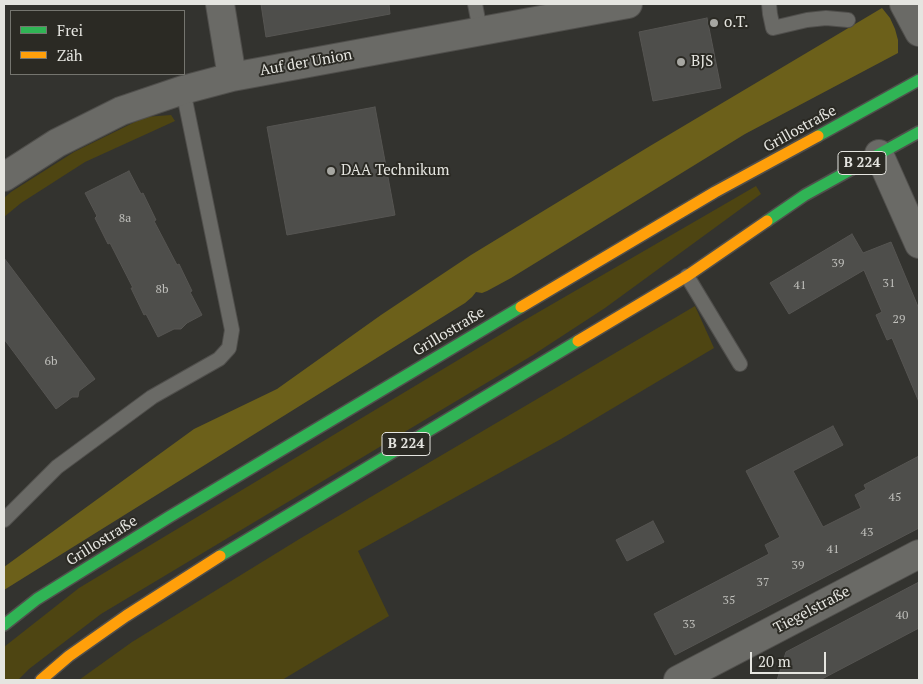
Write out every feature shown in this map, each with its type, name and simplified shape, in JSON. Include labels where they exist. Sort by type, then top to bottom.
[{"type":"main road","name":"Grillostraße","points":[[4,625],[45,594],[425,364],[715,192],[919,80]]},
{"type":"main road","name":"B 224","points":[[41,680],[69,656],[126,616],[205,565],[688,276],[805,195],[919,132]]},
{"type":"street","points":[[220,4],[232,76]]},
{"type":"street","name":"Auf der Union","points":[[4,177],[57,143],[121,111],[232,76],[628,4]]},
{"type":"street","points":[[904,4],[919,32]]},
{"type":"street","points":[[879,154],[917,231]]},
{"type":"street","name":"Tiegelstraße","points":[[678,680],[919,554]]},
{"type":"lane","points":[[475,4],[480,30]]},
{"type":"lane","points":[[769,4],[773,28],[816,19],[848,20]]},
{"type":"lane","points":[[4,520],[57,467],[152,397],[219,359],[229,348],[232,330],[183,90]]},
{"type":"lane","points":[[688,276],[740,364]]},
{"type":"shaded area","points":[[882,8],[890,18],[895,29],[898,40],[898,53],[745,134],[511,278],[482,293],[476,292],[465,303],[4,590],[4,567],[194,429],[277,389],[381,315],[471,255]]},
{"type":"shaded area","points":[[171,115],[175,121],[85,162],[21,203],[4,217],[4,198],[74,152],[145,117]]},
{"type":"shaded area","points":[[756,186],[761,194],[605,308],[533,355],[101,614],[29,669],[18,680],[4,680],[4,647],[79,588],[518,324]]},
{"type":"shaded area","points":[[695,306],[714,348],[561,439],[358,551],[389,616],[282,680],[79,680],[132,642],[301,538]]},
{"type":"building","points":[[261,4],[389,4],[390,14],[266,37]]},
{"type":"building","name":"BJS","points":[[707,18],[721,88],[653,101],[639,32]]},
{"type":"building","name":"DAA Technikum","points":[[375,107],[395,215],[287,235],[267,127]]},
{"type":"building","points":[[129,171],[141,194],[143,193],[156,220],[154,221],[177,265],[179,264],[202,315],[187,323],[181,329],[174,329],[158,337],[146,314],[144,315],[131,288],[133,288],[110,243],[108,244],[85,193]]},
{"type":"building","points":[[852,234],[863,253],[891,242],[919,309],[919,402],[892,338],[887,340],[876,315],[882,312],[864,270],[789,314],[770,283]]},
{"type":"building","points":[[4,258],[95,379],[79,391],[78,397],[72,397],[56,409],[4,339]]},
{"type":"building","points":[[833,426],[843,445],[793,471],[823,527],[861,508],[855,495],[866,489],[864,485],[919,456],[919,528],[675,655],[654,614],[769,554],[765,545],[780,537],[746,471]]},
{"type":"building","points":[[653,521],[664,542],[627,561],[616,540]]},
{"type":"building","points":[[919,582],[919,628],[820,680],[777,680],[786,652]]},
{"type":"traffic: fast","points":[[818,136],[919,80]]},
{"type":"traffic: fast","points":[[767,221],[805,195],[919,132]]},
{"type":"traffic: fast","points":[[4,625],[37,599],[169,517],[521,307]]},
{"type":"traffic: fast","points":[[220,556],[578,341]]},
{"type":"traffic: slow","points":[[521,307],[715,192],[818,136]]},
{"type":"traffic: slow","points":[[578,341],[687,276],[767,221]]},
{"type":"traffic: slow","points":[[41,680],[69,656],[126,616],[220,556]]},
{"type":"place","name":"o.T.","points":[[714,23]]},
{"type":"place","name":"BJS","points":[[681,62]]},
{"type":"place","name":"DAA Technikum","points":[[331,171]]}]
